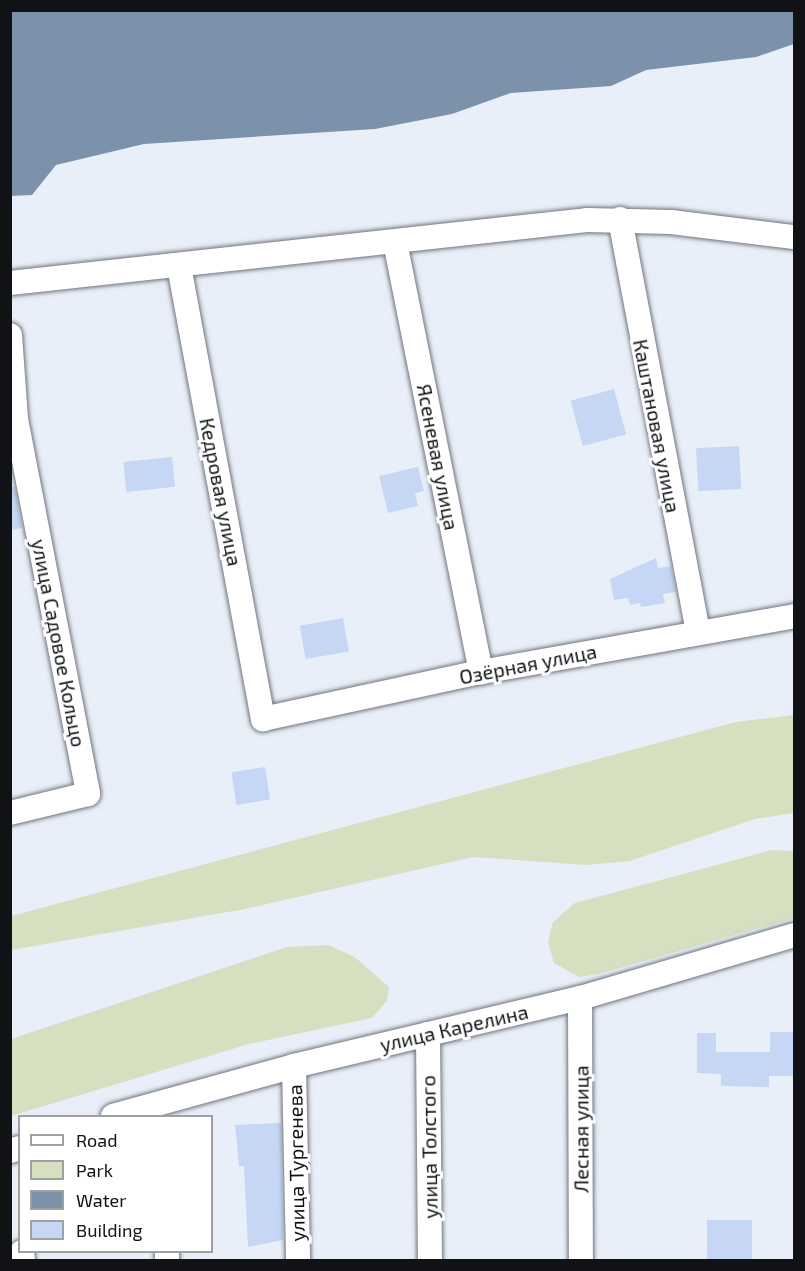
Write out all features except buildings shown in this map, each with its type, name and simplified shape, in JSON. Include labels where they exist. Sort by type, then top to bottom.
[{"type":"street","points":[[10,283],[620,219],[795,237]]},
{"type":"street","name":"Каштановая улица","points":[[620,219],[698,633]]},
{"type":"street","name":"Ясеневая улица","points":[[395,242],[481,672]]},
{"type":"street","name":"Кедровая улица","points":[[179,266],[263,719]]},
{"type":"street","points":[[10,335],[13,419]]},
{"type":"street","name":"улица Садовое Кольцо","points":[[10,813],[88,794],[13,419]]},
{"type":"street","name":"Озёрная улица","points":[[263,719],[481,672],[795,616]]},
{"type":"street","name":"улица Карелина","points":[[119,1115],[164,1108],[294,1066],[580,998],[795,935]]},
{"type":"street","name":"Лесная улица","points":[[580,998],[581,1260]]},
{"type":"street","name":"улица Толстого","points":[[428,1034],[430,1260]]},
{"type":"street","name":"улица Тургенева","points":[[294,1066],[298,1260]]},
{"type":"green space","points":[[794,715],[794,813],[755,819],[630,861],[587,865],[473,857],[245,909],[11,950],[11,916],[736,722]]},
{"type":"green space","points":[[772,850],[794,851],[794,918],[599,974],[579,977],[554,963],[548,942],[553,922],[575,903]]},
{"type":"green space","points":[[329,945],[356,958],[389,987],[387,1001],[372,1018],[249,1044],[11,1116],[11,1039],[287,947]]},
{"type":"water","points":[[11,10],[794,10],[794,44],[756,57],[646,70],[611,86],[511,93],[452,114],[375,129],[144,144],[56,165],[32,195],[11,196]]}]
